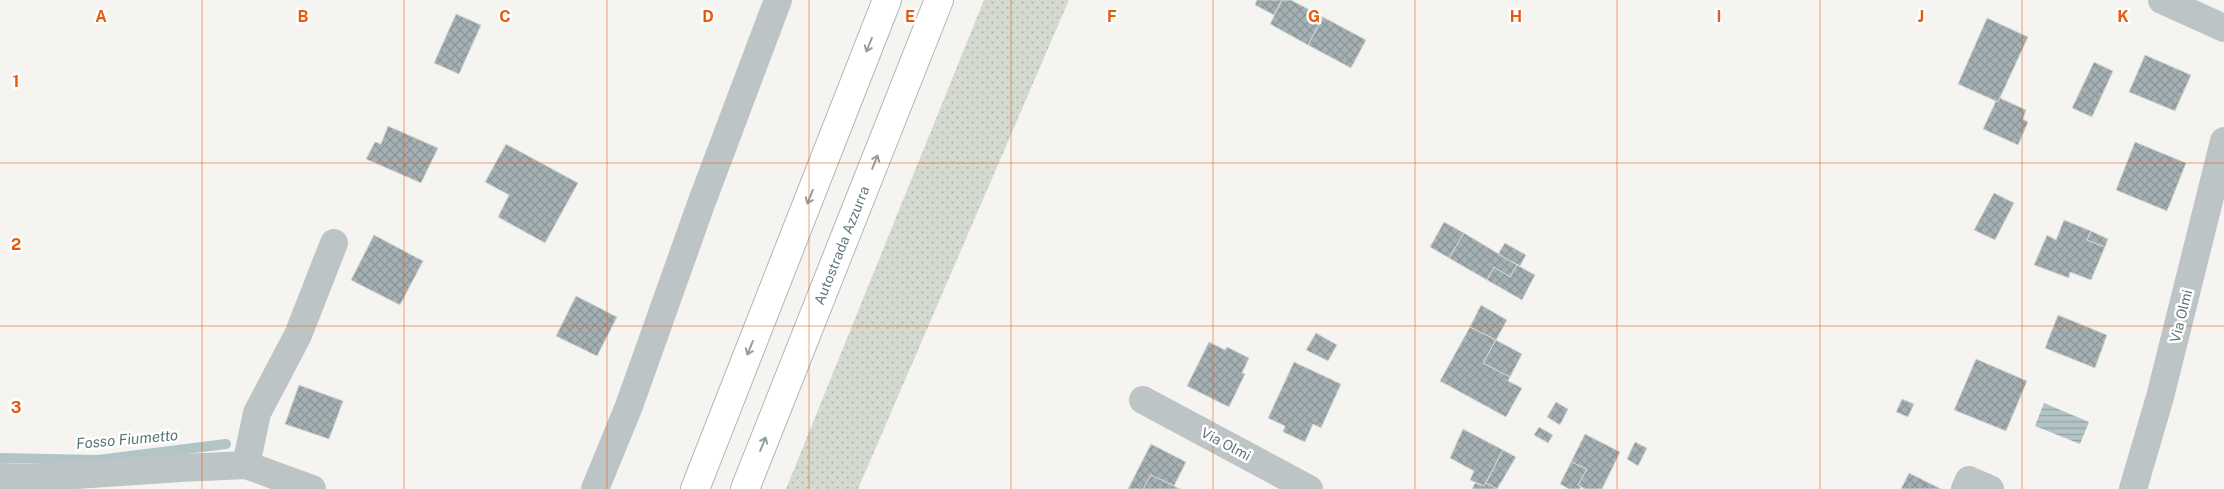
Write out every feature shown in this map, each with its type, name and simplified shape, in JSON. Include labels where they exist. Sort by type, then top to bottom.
[{"type":"highway","points":[[695,489],[887,0]]},
{"type":"highway","name":"Autostrada Azzurra","points":[[745,489],[939,0]]},
{"type":"street","points":[[595,489],[629,406],[701,204],[778,0]]},
{"type":"street","points":[[2162,0],[2224,28]]},
{"type":"street","name":"Via Olmi","points":[[2133,489],[2160,397],[2224,141]]},
{"type":"street","points":[[246,466],[257,413],[298,334],[334,243]]},
{"type":"street","name":"Via Olmi","points":[[1143,400],[1309,489]]},
{"type":"street","points":[[0,477],[31,478],[246,466],[312,489]]},
{"type":"street","points":[[1965,489],[1969,480],[1990,489]]},
{"type":"shaded area","points":[[984,0],[1069,0],[858,489],[786,489]]},
{"type":"shaded area","points":[[2044,403],[2089,422],[2080,444],[2035,426]]},
{"type":"building","points":[[1257,0],[1282,0],[1274,15],[1255,5]]},
{"type":"building","points":[[1282,0],[1291,0],[1323,17],[1308,45],[1270,24]]},
{"type":"building","points":[[456,14],[481,25],[459,74],[434,63]]},
{"type":"building","points":[[1323,17],[1366,40],[1351,68],[1308,45]]},
{"type":"building","points":[[1987,18],[2028,37],[1998,102],[1958,84]]},
{"type":"building","points":[[2145,55],[2191,75],[2175,111],[2129,92]]},
{"type":"building","points":[[2094,62],[2113,71],[2092,117],[2072,108]]},
{"type":"building","points":[[2000,98],[2026,110],[2023,119],[2028,122],[2018,145],[1983,129],[1996,101],[1998,102]]},
{"type":"building","points":[[388,126],[438,148],[421,183],[366,159],[375,142],[381,144]]},
{"type":"building","points":[[2135,142],[2186,163],[2167,211],[2116,190]]},
{"type":"building","points":[[506,144],[578,183],[545,243],[498,217],[509,195],[485,182]]},
{"type":"building","points":[[1994,193],[2014,203],[1995,240],[1974,230]]},
{"type":"building","points":[[2064,220],[2091,231],[2087,240],[2105,247],[2091,280],[2070,272],[2069,278],[2034,265],[2047,235],[2056,240]]},
{"type":"building","points":[[1444,222],[1464,233],[1449,258],[1430,247]]},
{"type":"building","points":[[2091,231],[2108,239],[2105,247],[2087,240]]},
{"type":"building","points":[[1464,233],[1517,265],[1510,277],[1494,267],[1487,280],[1449,258]]},
{"type":"building","points":[[374,235],[423,261],[400,305],[351,280]]},
{"type":"building","points":[[1505,243],[1526,255],[1520,266],[1498,254]]},
{"type":"building","points":[[1517,265],[1535,275],[1522,300],[1487,280],[1494,267],[1510,277]]},
{"type":"building","points":[[576,296],[617,317],[597,356],[556,336]]},
{"type":"building","points":[[1481,305],[1507,320],[1496,340],[1470,327]]},
{"type":"building","points":[[2058,315],[2107,335],[2095,368],[2045,348]]},
{"type":"building","points":[[1470,327],[1496,340],[1483,363],[1510,377],[1508,381],[1522,388],[1506,417],[1440,381]]},
{"type":"building","points":[[1316,333],[1337,345],[1328,361],[1306,350]]},
{"type":"building","points":[[1496,340],[1522,354],[1510,377],[1483,363]]},
{"type":"building","points":[[1209,342],[1225,350],[1227,347],[1249,358],[1242,373],[1245,374],[1229,407],[1187,386]]},
{"type":"building","points":[[1976,359],[2027,381],[2006,431],[1954,410]]},
{"type":"building","points":[[1294,362],[1341,384],[1321,428],[1313,424],[1305,442],[1283,432],[1285,426],[1268,418]]},
{"type":"building","points":[[299,385],[343,401],[329,439],[285,424]]},
{"type":"building","points":[[1902,399],[1914,404],[1908,417],[1896,412]]},
{"type":"building","points":[[1556,402],[1568,409],[1560,425],[1547,417]]},
{"type":"building","points":[[1539,427],[1553,435],[1548,443],[1534,435]]},
{"type":"building","points":[[1463,429],[1503,450],[1484,486],[1470,480],[1474,471],[1450,458]]},
{"type":"building","points":[[1585,434],[1620,452],[1602,489],[1585,489],[1578,485],[1587,469],[1571,462]]},
{"type":"building","points":[[1635,442],[1647,448],[1638,466],[1627,459]]},
{"type":"building","points":[[1151,444],[1186,462],[1174,486],[1151,475],[1143,489],[1128,489]]},
{"type":"building","points":[[1503,450],[1516,457],[1497,489],[1486,483]]},
{"type":"building","points":[[1571,462],[1587,469],[1578,485],[1581,487],[1580,489],[1569,489],[1560,484]]},
{"type":"building","points":[[1909,473],[1941,489],[1901,489]]},
{"type":"building","points":[[1151,475],[1174,486],[1180,489],[1143,489]]},
{"type":"building","points":[[1475,483],[1484,486],[1486,483],[1497,489],[1472,489]]},
{"type":"waterway","name":"Fosso Fiumetto","points":[[0,458],[98,460],[226,444]]}]
